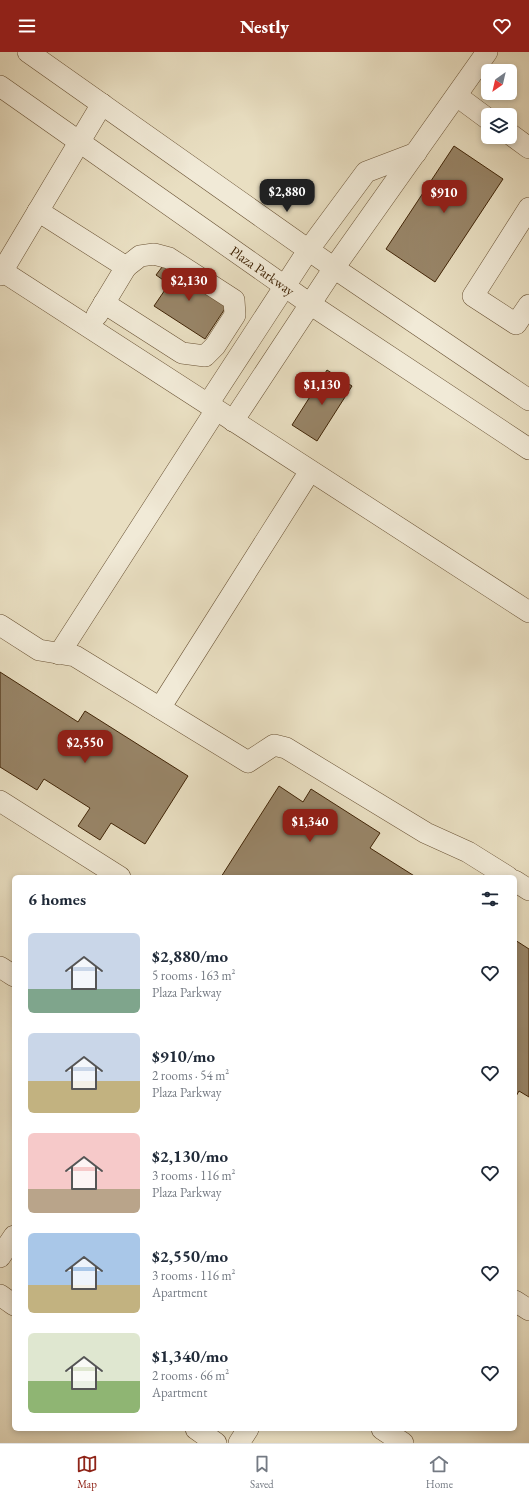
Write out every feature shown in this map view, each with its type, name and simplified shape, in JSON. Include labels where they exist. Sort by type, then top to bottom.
[{"type":"street","points":[[28,52],[334,268],[529,400]]},
{"type":"street","points":[[233,421],[334,268],[487,52]]},
{"type":"street","name":"Plaza Parkway","points":[[0,86],[310,304],[529,449]]},
{"type":"street","points":[[457,96],[481,113]]},
{"type":"street","points":[[102,104],[1,273],[89,328],[529,612]]},
{"type":"street","points":[[517,139],[529,148]]},
{"type":"street","points":[[59,654],[309,249],[366,172],[416,153]]},
{"type":"street","points":[[38,211],[126,267]]},
{"type":"street","points":[[527,215],[473,296],[516,324],[529,305]]},
{"type":"street","points":[[89,328],[104,303],[126,267],[140,256],[154,254],[169,258],[234,300],[235,314],[215,346],[205,356],[182,353],[104,303]]},
{"type":"street","points":[[160,708],[310,471]]},
{"type":"street","points":[[0,625],[39,650],[74,656],[248,762],[274,745],[286,748],[426,833],[468,852],[505,875]]},
{"type":"street","points":[[0,801],[117,875]]},
{"type":"street","points":[[517,882],[529,890]]},
{"type":"street","points":[[0,967],[12,975]]},
{"type":"street","points":[[0,1257],[12,1239]]},
{"type":"street","points":[[0,1295],[12,1304]]},
{"type":"street","points":[[517,1302],[529,1310]]},
{"type":"street","points":[[199,1431],[216,1443]]},
{"type":"street","points":[[239,1443],[247,1431]]},
{"type":"street","points":[[385,1431],[403,1443]]},
{"type":"building","points":[[454,146],[503,179],[435,282],[386,249]]},
{"type":"building","points":[[165,263],[228,304],[205,339],[154,306],[169,284],[156,275]]},
{"type":"building","points":[[327,370],[352,386],[317,441],[292,425]]},
{"type":"building","points":[[0,672],[78,722],[85,711],[188,776],[145,844],[111,823],[100,840],[78,826],[90,808],[44,779],[37,790],[0,767]]},
{"type":"building","points":[[279,786],[303,802],[311,789],[380,833],[370,848],[413,875],[222,875]]},
{"type":"building","points":[[517,941],[529,949],[529,1097],[519,1091],[517,1094]]}]
